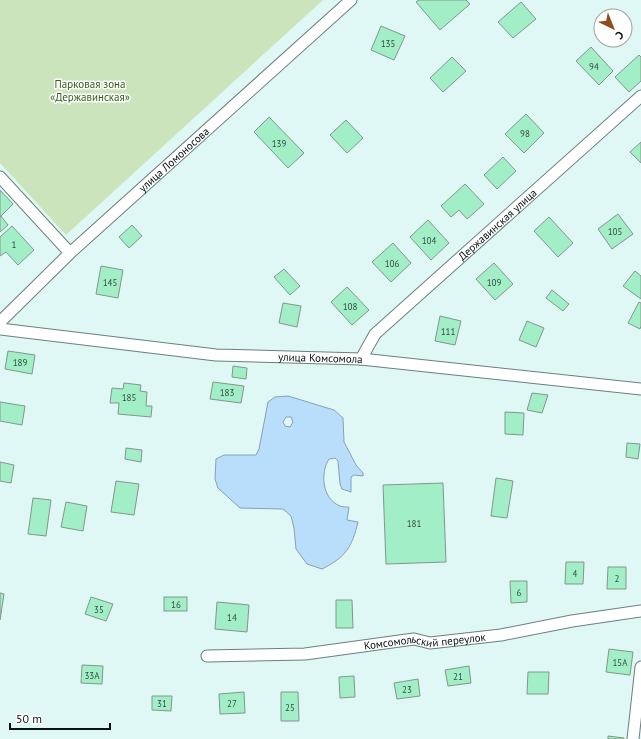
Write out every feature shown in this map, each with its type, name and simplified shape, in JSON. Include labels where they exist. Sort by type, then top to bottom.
[{"type":"street","name":"улица Ломоносова","points":[[0,322],[70,253],[351,0]]},
{"type":"street","name":"Державинская улица","points":[[361,359],[375,334],[641,96]]},
{"type":"street","points":[[0,177],[70,253]]},
{"type":"street","name":"улица Комсомола","points":[[0,329],[216,355],[361,359],[641,389]]},
{"type":"street","name":"Комсомольский переулок","points":[[207,656],[305,654],[414,639],[430,643],[500,635],[572,621],[641,611]]},
{"type":"street","points":[[633,739],[641,667]]},
{"type":"green space","name":"Парковая зона «Державинская»","points":[[0,0],[323,0],[66,235],[0,163]]},
{"type":"water","points":[[288,396],[334,410],[343,418],[344,442],[356,465],[363,473],[363,476],[354,475],[351,477],[351,492],[342,489],[340,484],[338,461],[335,458],[329,459],[326,465],[324,471],[324,485],[329,498],[340,506],[349,507],[347,520],[358,522],[347,550],[337,560],[322,569],[307,564],[296,549],[291,516],[283,509],[240,508],[218,488],[215,479],[216,459],[224,455],[256,455],[259,449],[268,402],[275,397]],"holes":[[[286,417],[291,417],[293,422],[290,427],[285,426],[283,422]]]},
{"type":"building","points":[[419,0],[466,0],[470,4],[440,30],[416,2]]},
{"type":"building","points":[[521,2],[536,19],[513,38],[498,22]]},
{"type":"building","points":[[381,26],[405,36],[394,60],[371,50]]},
{"type":"building","points":[[591,47],[613,71],[599,85],[576,61]]},
{"type":"building","points":[[639,55],[641,57],[641,81],[629,92],[615,77]]},
{"type":"building","points":[[452,57],[466,71],[443,92],[430,78]]},
{"type":"building","points":[[526,114],[544,133],[524,153],[505,134]]},
{"type":"building","points":[[269,117],[304,153],[288,168],[254,132]]},
{"type":"building","points":[[346,120],[363,138],[347,153],[330,135]]},
{"type":"building","points":[[641,142],[641,163],[630,152]]},
{"type":"building","points":[[503,157],[516,171],[497,189],[484,175]]},
{"type":"building","points":[[465,184],[484,204],[467,219],[459,210],[451,217],[441,206]]},
{"type":"building","points":[[0,190],[13,204],[1,216],[0,214]]},
{"type":"building","points":[[618,214],[633,234],[612,249],[598,229]]},
{"type":"building","points":[[1,216],[8,225],[0,232],[0,217]]},
{"type":"building","points":[[549,217],[573,243],[558,257],[534,231]]},
{"type":"building","points":[[428,220],[449,243],[431,260],[410,237]]},
{"type":"building","points":[[132,225],[142,236],[129,248],[119,237]]},
{"type":"building","points":[[12,226],[34,250],[18,265],[6,252],[0,256],[0,237]]},
{"type":"building","points":[[393,243],[411,263],[391,282],[372,262]]},
{"type":"building","points":[[494,263],[513,284],[495,300],[476,279]]},
{"type":"building","points":[[101,266],[123,270],[118,298],[96,294]]},
{"type":"building","points":[[284,269],[300,286],[290,295],[274,277]]},
{"type":"building","points":[[635,271],[641,276],[641,299],[623,286]]},
{"type":"building","points":[[347,287],[369,310],[352,325],[331,302]]},
{"type":"building","points":[[552,290],[569,304],[563,311],[546,298]]},
{"type":"building","points":[[639,302],[641,303],[640,329],[628,323]]},
{"type":"building","points":[[283,303],[301,306],[297,327],[279,323]]},
{"type":"building","points":[[440,316],[461,321],[455,345],[435,341]]},
{"type":"building","points":[[527,321],[544,328],[536,347],[519,340]]},
{"type":"building","points":[[8,351],[35,355],[32,374],[5,369]]},
{"type":"building","points":[[233,366],[247,368],[246,379],[232,377]]},
{"type":"building","points":[[213,382],[244,386],[241,403],[210,399]]},
{"type":"building","points":[[124,383],[141,385],[140,391],[147,392],[146,406],[152,406],[151,417],[118,414],[119,403],[110,403],[112,388],[123,389]]},
{"type":"building","points":[[532,393],[548,395],[542,413],[527,410]]},
{"type":"building","points":[[0,402],[25,406],[22,425],[0,421]]},
{"type":"building","points":[[505,412],[524,413],[523,435],[505,434]]},
{"type":"building","points":[[627,443],[640,444],[638,459],[626,457]]},
{"type":"building","points":[[126,448],[142,450],[141,462],[125,459]]},
{"type":"building","points":[[0,462],[14,465],[11,483],[0,481]]},
{"type":"building","points":[[496,478],[513,481],[507,518],[491,516]]},
{"type":"building","points":[[116,481],[139,484],[134,515],[111,512]]},
{"type":"building","points":[[443,483],[446,562],[386,564],[383,485]]},
{"type":"building","points":[[33,498],[51,500],[46,536],[28,534]]},
{"type":"building","points":[[66,502],[87,506],[83,531],[61,527]]},
{"type":"building","points":[[566,562],[584,562],[583,584],[565,584]]},
{"type":"building","points":[[608,567],[626,567],[626,589],[607,589]]},
{"type":"building","points":[[510,581],[527,581],[527,602],[511,603]]},
{"type":"building","points":[[0,593],[4,594],[0,620]]},
{"type":"building","points":[[91,597],[113,604],[106,621],[85,614]]},
{"type":"building","points":[[164,597],[187,597],[187,611],[164,611]]},
{"type":"building","points":[[336,600],[352,600],[353,628],[336,628]]},
{"type":"building","points":[[217,602],[249,605],[247,632],[215,629]]},
{"type":"building","points":[[609,649],[633,652],[630,675],[606,672]]},
{"type":"building","points":[[82,665],[103,666],[102,684],[81,683]]},
{"type":"building","points":[[469,666],[471,683],[448,686],[445,670]]},
{"type":"building","points":[[528,672],[549,672],[548,694],[527,694]]},
{"type":"building","points":[[354,676],[355,697],[340,698],[339,677]]},
{"type":"building","points":[[418,679],[420,696],[397,699],[394,683]]},
{"type":"building","points":[[244,692],[245,713],[220,714],[219,694]]},
{"type":"building","points":[[281,692],[298,692],[299,721],[281,721]]},
{"type":"building","points":[[152,696],[172,696],[171,711],[152,710]]},
{"type":"building","points":[[608,736],[624,738],[624,739],[608,739]]}]
